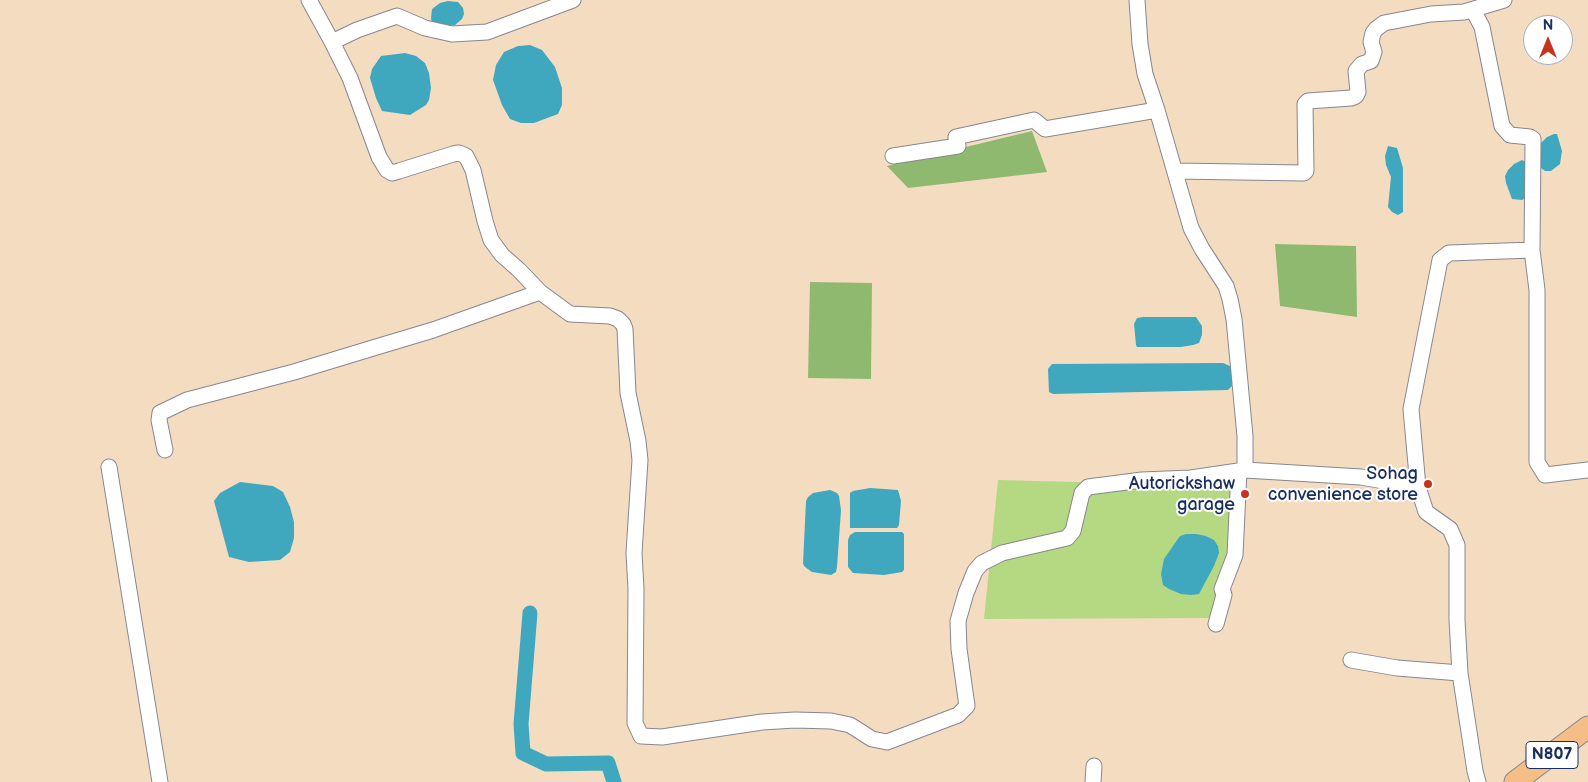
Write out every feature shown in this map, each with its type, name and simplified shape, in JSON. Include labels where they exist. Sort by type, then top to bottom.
[{"type":"highway","name":"N807","points":[[1515,782],[1588,728]]},
{"type":"street","points":[[309,0],[350,78],[379,157],[387,170],[392,173],[453,154],[459,153],[466,156],[473,170],[491,240],[502,255],[540,292],[570,314],[614,317],[623,324],[625,329],[628,393],[640,460],[634,553],[636,589],[635,723],[641,736],[662,737],[762,722],[795,720],[831,721],[850,725],[872,739],[887,742],[958,715],[966,706],[959,649],[958,621],[975,571],[982,563],[1002,553],[1067,538],[1073,531],[1082,493],[1088,487],[1142,480],[1191,478],[1242,471],[1360,477],[1418,487]]},
{"type":"street","points":[[332,42],[357,30],[398,16],[425,28],[452,34],[488,32],[572,0]]},
{"type":"street","points":[[1137,0],[1145,74],[1192,228],[1202,249],[1226,286],[1234,319],[1245,436],[1235,555],[1222,589],[1224,595],[1216,624]]},
{"type":"street","points":[[1175,172],[1304,173],[1305,104],[1308,101],[1356,96],[1358,92],[1356,71],[1362,64],[1371,61],[1374,52],[1372,32],[1384,23],[1431,14],[1464,12],[1504,0]]},
{"type":"street","points":[[1473,10],[1482,27],[1502,126],[1510,135],[1533,139],[1532,250],[1537,290],[1537,462],[1545,475],[1588,470]]},
{"type":"street","points":[[893,156],[958,146],[956,137],[1034,120],[1045,129],[1157,110]]},
{"type":"street","points":[[1478,782],[1474,771],[1460,673],[1457,620],[1457,545],[1450,529],[1426,512],[1418,487],[1411,409],[1420,354],[1440,260],[1449,254],[1532,250]]},
{"type":"street","points":[[165,450],[159,420],[160,413],[187,400],[294,372],[433,330],[540,292]]},
{"type":"street","points":[[109,468],[160,782]]},
{"type":"street","points":[[1351,660],[1397,668],[1460,673]]},
{"type":"street","points":[[1093,782],[1094,766]]},
{"type":"green space","points":[[1032,131],[1047,172],[908,188],[887,166]]},
{"type":"green space","points":[[1275,244],[1356,246],[1357,317],[1280,306]]},
{"type":"green space","points":[[810,282],[872,283],[871,379],[808,378]]},
{"type":"green space","points":[[998,480],[1234,486],[1232,550],[1210,618],[984,619]]},
{"type":"water","points":[[448,1],[458,2],[463,8],[464,14],[462,19],[455,25],[441,26],[432,24],[432,9],[440,3]]},
{"type":"water","points":[[530,45],[542,50],[555,67],[562,88],[562,105],[558,114],[534,123],[521,123],[510,119],[502,105],[493,80],[496,65],[504,52],[518,46]]},
{"type":"water","points":[[405,53],[416,56],[425,63],[429,73],[431,88],[429,100],[426,105],[410,115],[382,111],[370,78],[372,69],[381,56]]},
{"type":"water","points":[[1557,134],[1562,151],[1560,164],[1551,171],[1545,171],[1541,168],[1539,159],[1540,144],[1547,137]]},
{"type":"water","points":[[1388,146],[1397,148],[1403,168],[1403,212],[1398,215],[1388,207],[1391,177],[1386,165],[1385,156]]},
{"type":"water","points":[[1522,160],[1526,162],[1526,198],[1522,200],[1512,199],[1505,176],[1514,164]]},
{"type":"water","points":[[1196,317],[1202,326],[1202,335],[1199,343],[1181,347],[1137,347],[1134,324],[1137,318]]},
{"type":"water","points":[[1223,363],[1230,366],[1232,372],[1232,386],[1228,390],[1053,394],[1049,392],[1048,369],[1052,364]]},
{"type":"water","points":[[240,482],[273,486],[283,492],[294,522],[294,538],[290,552],[280,560],[249,562],[229,557],[214,501],[220,493]]},
{"type":"water","points":[[870,488],[898,490],[901,501],[899,525],[897,528],[850,528],[850,493]]},
{"type":"water","points":[[830,490],[839,496],[841,510],[837,567],[836,572],[831,575],[812,572],[803,564],[806,501],[813,493]]},
{"type":"water","points":[[855,532],[902,532],[904,534],[904,570],[884,575],[853,573],[848,567],[848,540],[850,535]]},
{"type":"water","points":[[1186,534],[1206,536],[1214,540],[1218,546],[1219,553],[1214,566],[1199,594],[1181,594],[1163,585],[1161,574],[1164,559],[1180,536]]},
{"type":"waterway","points":[[530,613],[521,724],[523,753],[546,764],[608,763],[614,782]]},
{"type":"place","name":"Sohag convenience store","points":[[1428,484]]},
{"type":"place","name":"Autorickshaw garage","points":[[1245,494]]}]
